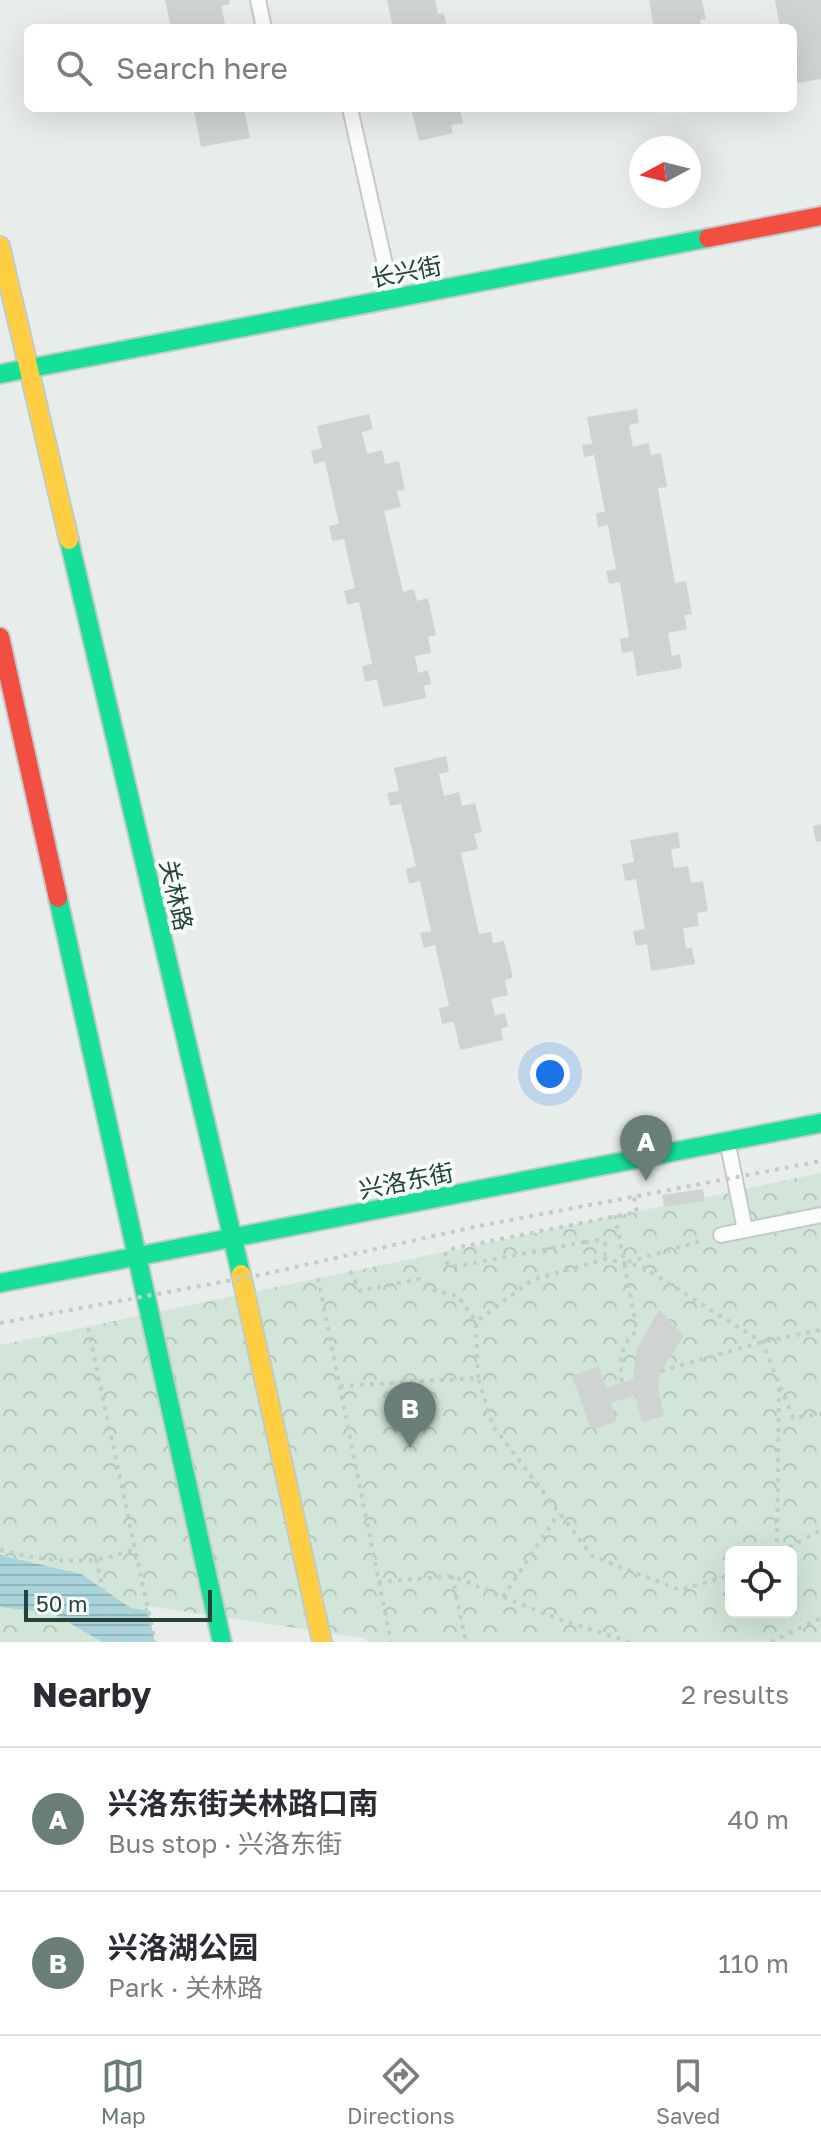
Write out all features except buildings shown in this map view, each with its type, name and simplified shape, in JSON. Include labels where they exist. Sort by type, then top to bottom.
[{"type":"main road","name":"长兴街","points":[[0,374],[821,216]]},
{"type":"main road","name":"关林路","points":[[0,246],[30,344],[28,369],[232,1230],[322,1642]]},
{"type":"main road","points":[[0,350],[30,344]]},
{"type":"main road","points":[[0,637],[124,1238],[137,1257],[222,1642]]},
{"type":"main road","name":"兴洛东街","points":[[0,1283],[137,1257],[232,1230],[821,1108]]},
{"type":"main road","name":"兴洛东街","points":[[124,1238],[232,1230],[821,1123]]},
{"type":"lane","points":[[258,0],[263,24]]},
{"type":"lane","points":[[351,112],[388,278]]},
{"type":"lane","points":[[727,1142],[745,1230]]},
{"type":"lane","points":[[721,1235],[821,1215]]},
{"type":"path","points":[[0,1323],[274,1273],[474,1227],[821,1161]]},
{"type":"path","points":[[605,1259],[605,1243],[598,1240],[453,1267],[445,1262],[450,1249],[637,1212],[634,1197]]},
{"type":"path","points":[[615,1215],[637,1331],[626,1340],[622,1352],[622,1383]]},
{"type":"path","points":[[626,1263],[721,1235]]},
{"type":"path","points":[[476,1322],[532,1280],[605,1259],[641,1266],[762,1342],[793,1418],[821,1414]]},
{"type":"path","points":[[350,1271],[360,1291],[419,1279],[432,1290],[458,1296],[476,1322],[478,1378],[493,1426],[592,1556],[680,1590],[725,1577]]},
{"type":"path","points":[[318,1278],[391,1642]]},
{"type":"path","points":[[88,1328],[155,1642]]},
{"type":"path","points":[[661,1371],[762,1342],[821,1330]]},
{"type":"path","points":[[340,1386],[478,1378]]},
{"type":"path","points":[[778,1546],[779,1384]]},
{"type":"path","points":[[503,1597],[559,1513]]},
{"type":"path","points":[[790,1546],[821,1530]]},
{"type":"path","points":[[0,1550],[42,1560],[77,1562],[135,1548]]},
{"type":"path","points":[[96,1559],[115,1642]]},
{"type":"path","points":[[378,1582],[452,1576],[629,1642]]},
{"type":"path","points":[[452,1576],[466,1642]]},
{"type":"path","points":[[771,1642],[821,1618]]},
{"type":"green space","points":[[821,1173],[821,1642],[364,1642],[131,1608],[81,1574],[0,1555],[0,1345]]},
{"type":"green space","points":[[0,1607],[54,1614],[102,1642],[0,1642]]},
{"type":"water","points":[[0,1555],[81,1574],[131,1608],[364,1642],[102,1642],[54,1614],[0,1607]]},
{"type":"pier","points":[[147,1606],[364,1638],[368,1642],[155,1642]]},
{"type":"traffic: fast","points":[[0,374],[708,238]]},
{"type":"traffic: fast","points":[[69,540],[241,1274]]},
{"type":"traffic: fast","points":[[58,898],[222,1642]]},
{"type":"traffic: fast","points":[[0,1283],[821,1123]]},
{"type":"traffic: slow","points":[[0,246],[69,540]]},
{"type":"traffic: slow","points":[[241,1274],[322,1642]]},
{"type":"traffic: jam","points":[[708,238],[821,216]]},
{"type":"traffic: jam","points":[[0,637],[58,898]]},
{"type":"place","name":"兴洛东街关林路口南","points":[[646,1181]]},
{"type":"place","name":"兴洛湖公园","points":[[410,1448]]}]
